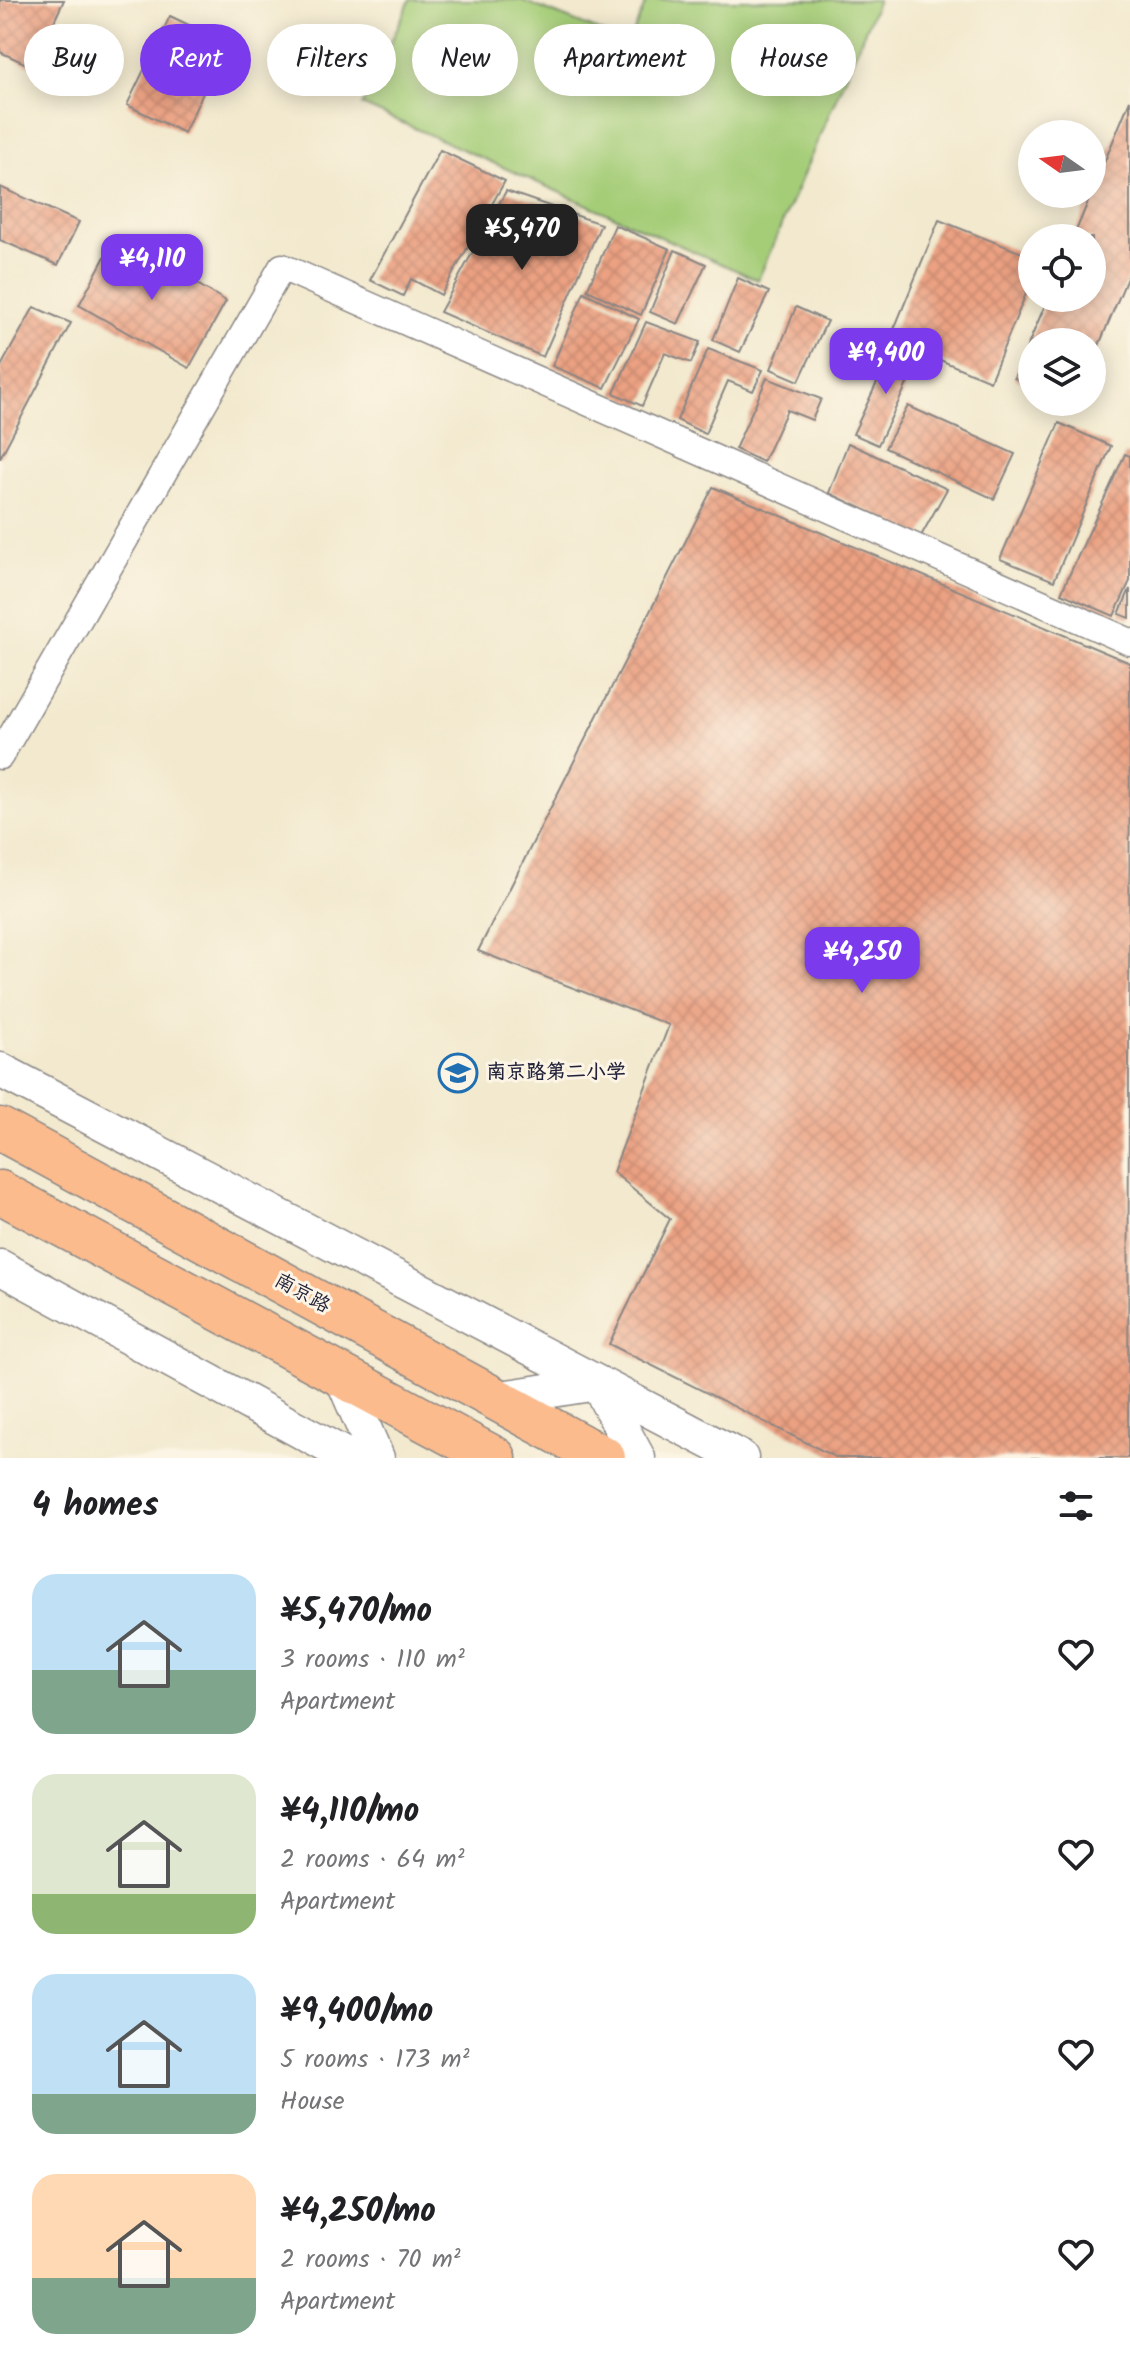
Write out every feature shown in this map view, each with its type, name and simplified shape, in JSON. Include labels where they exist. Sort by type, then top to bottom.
[{"type":"main road","name":"南京路","points":[[0,1129],[604,1458]]},
{"type":"main road","points":[[0,1192],[495,1458]]},
{"type":"street","points":[[0,756],[282,267],[1130,642]]},
{"type":"street","points":[[0,1070],[741,1458]]},
{"type":"street","points":[[0,1267],[350,1458]]},
{"type":"street","points":[[341,1375],[377,1458]]},
{"type":"street","points":[[495,1399],[597,1383]]},
{"type":"street","points":[[597,1383],[638,1458]]},
{"type":"green space","points":[[410,0],[521,0],[581,24],[534,24],[534,96],[715,96],[715,24],[637,24],[647,0],[878,0],[856,51],[856,24],[731,24],[731,96],[837,96],[758,280],[362,105],[366,96],[396,96],[396,31]]},
{"type":"building","points":[[0,0],[64,0],[53,24],[24,24],[24,63],[0,52]]},
{"type":"building","points":[[170,16],[187,24],[166,24]]},
{"type":"building","points":[[140,78],[140,96],[202,96],[184,133],[127,105]]},
{"type":"building","points":[[1130,100],[1130,271],[1106,328],[1035,328],[1042,312],[1106,312],[1106,224],[1079,224],[1085,208],[1106,208],[1106,158]]},
{"type":"building","points":[[440,150],[505,181],[441,295],[411,279],[403,296],[370,280]]},
{"type":"building","points":[[0,187],[79,222],[58,265],[0,240]]},
{"type":"building","points":[[506,191],[601,224],[543,357],[440,312]]},
{"type":"building","points":[[939,220],[1018,251],[1018,312],[990,381],[890,339]]},
{"type":"building","points":[[615,225],[670,249],[641,315],[587,290]]},
{"type":"building","points":[[116,236],[226,301],[189,368],[79,305]]},
{"type":"building","points":[[675,250],[706,264],[678,324],[650,312]]},
{"type":"building","points":[[738,278],[769,292],[740,352],[713,340]]},
{"type":"building","points":[[584,292],[639,319],[605,388],[552,366]]},
{"type":"building","points":[[34,307],[71,323],[0,458],[0,368]]},
{"type":"building","points":[[796,307],[827,321],[799,381],[771,369]]},
{"type":"building","points":[[646,322],[700,342],[691,363],[665,353],[642,406],[614,393]]},
{"type":"building","points":[[894,346],[919,359],[878,445],[853,434]]},
{"type":"building","points":[[708,349],[763,370],[753,391],[728,381],[705,434],[677,420]]},
{"type":"building","points":[[767,378],[821,399],[812,420],[787,410],[763,462],[735,449]]},
{"type":"building","points":[[908,406],[1015,454],[994,499],[885,448]]},
{"type":"building","points":[[1059,423],[1111,446],[1054,581],[1000,559]]},
{"type":"building","points":[[848,443],[947,489],[921,536],[829,493]]},
{"type":"building","points":[[1125,454],[1130,456],[1130,581],[1114,616],[1061,593]]},
{"type":"building","points":[[713,487],[1130,663],[1128,1458],[837,1458],[609,1344],[670,1219],[613,1172],[669,1025],[478,951]]},
{"type":"building","points":[[1130,589],[1130,618],[1119,614]]},
{"type":"place","name":"南京路第二小学","points":[[458,1073]]}]
